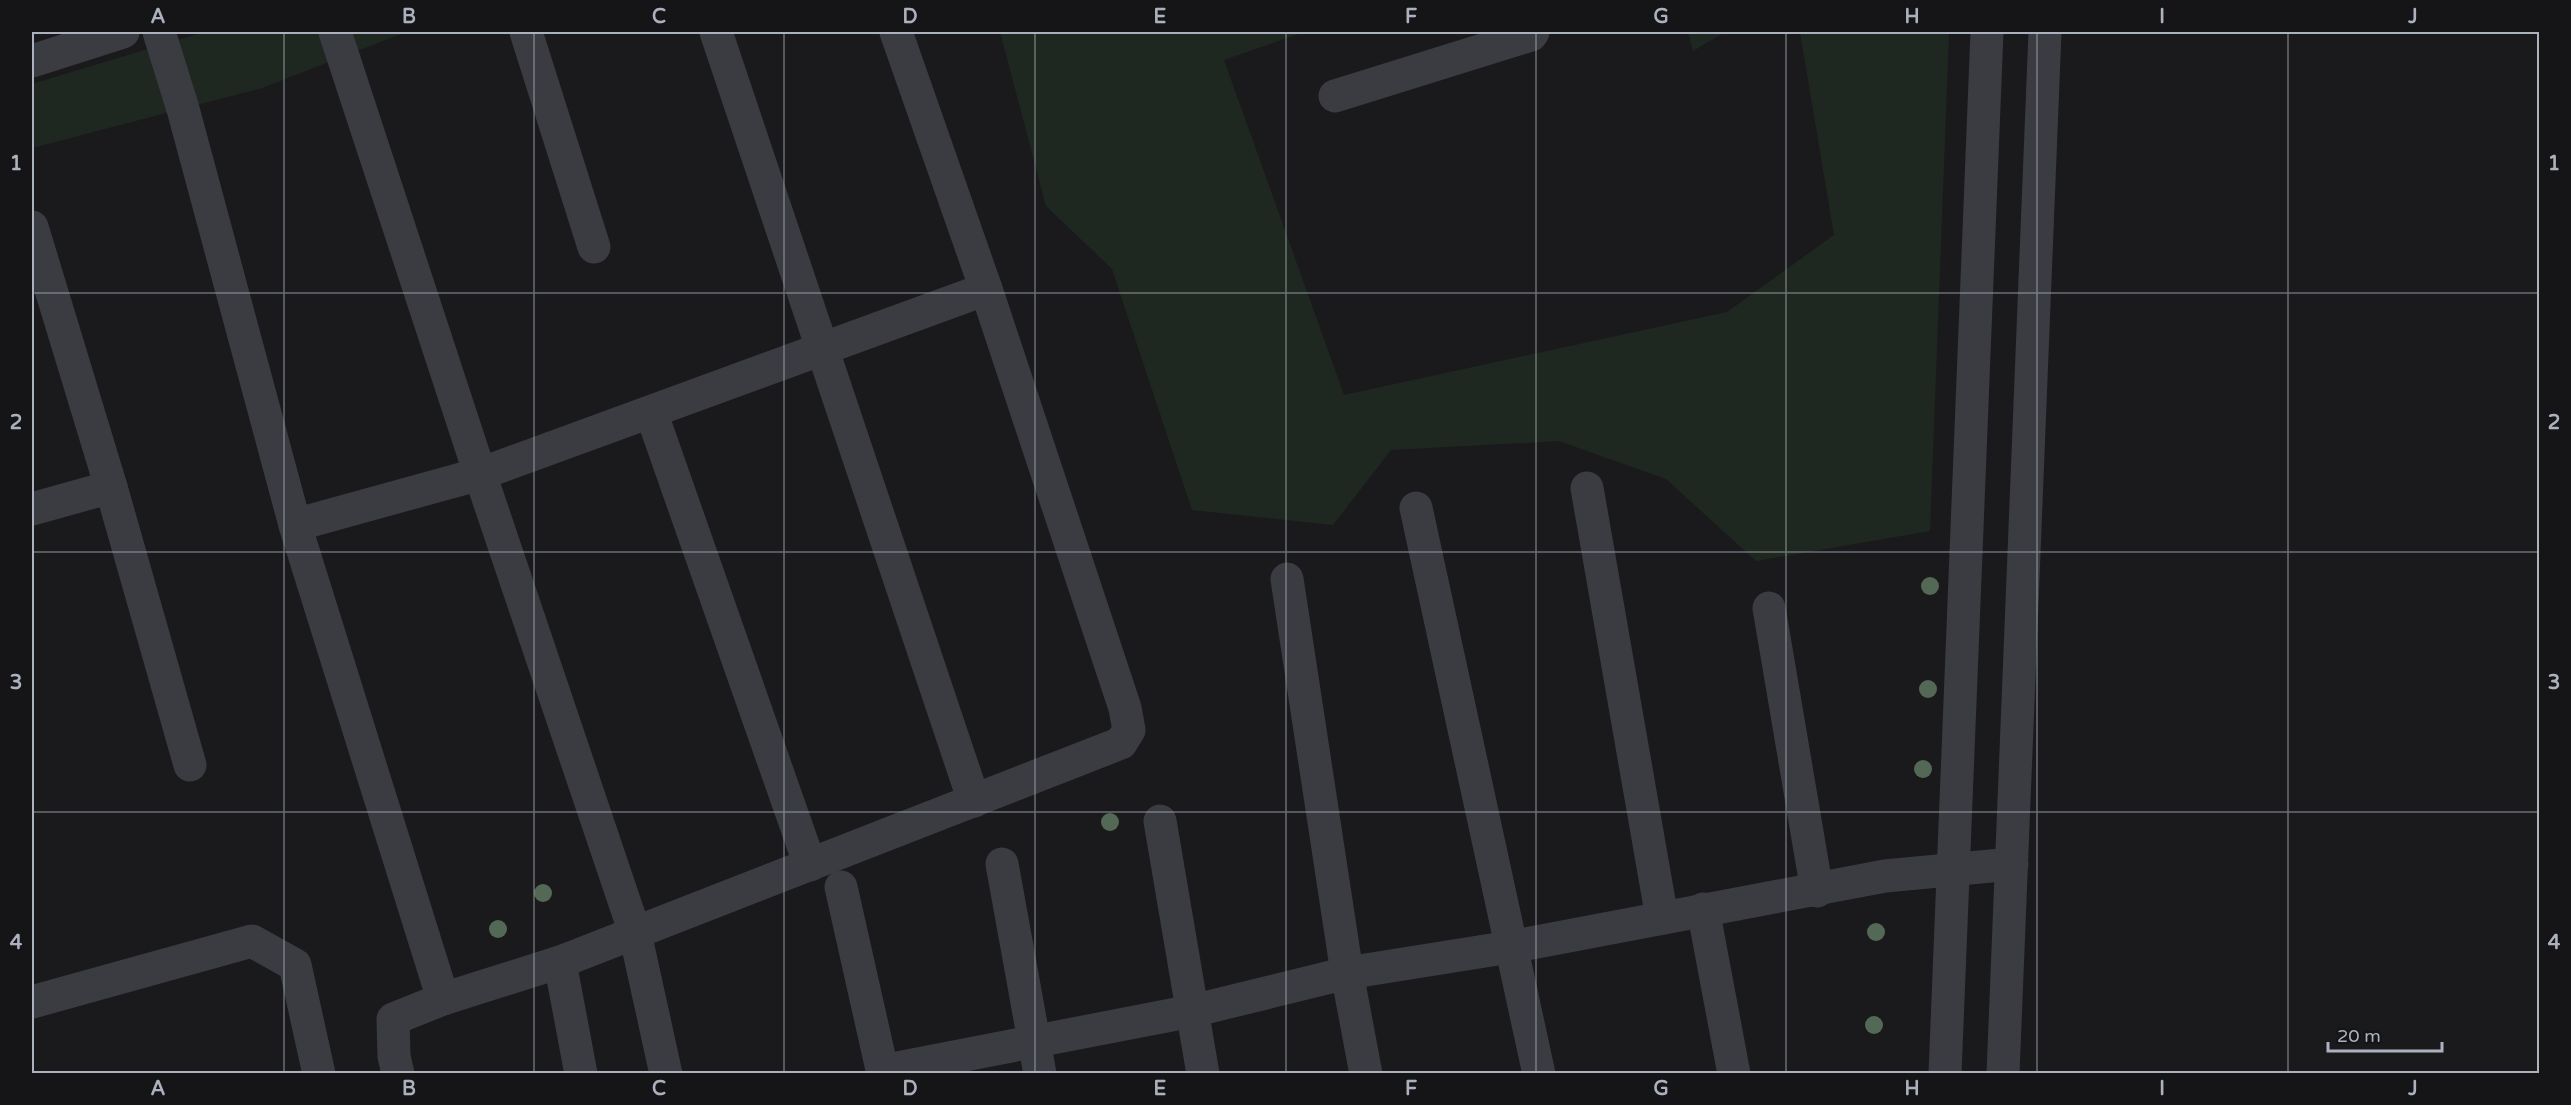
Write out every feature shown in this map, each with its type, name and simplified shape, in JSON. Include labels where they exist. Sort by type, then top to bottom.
[{"type":"street","points":[[32,61],[123,32]]},
{"type":"street","points":[[159,32],[183,109],[295,525],[443,999]]},
{"type":"street","points":[[335,32],[480,474],[635,933],[666,1074]]},
{"type":"street","points":[[526,32],[594,247]]},
{"type":"street","points":[[716,32],[974,801]]},
{"type":"street","points":[[398,1074],[394,1056],[393,1019],[443,999],[560,962],[974,801],[1121,743],[1129,730],[1125,708],[986,289],[896,32]]},
{"type":"street","points":[[1335,96],[1533,32]]},
{"type":"street","points":[[1946,1074],[1952,868],[1987,32]]},
{"type":"street","points":[[2003,1074],[2045,32]]},
{"type":"street","points":[[32,227],[111,487],[190,765]]},
{"type":"street","points":[[295,525],[480,474],[986,289]]},
{"type":"street","points":[[651,412],[810,865]]},
{"type":"street","points":[[32,509],[111,487]]},
{"type":"street","points":[[1587,488],[1662,918]]},
{"type":"street","points":[[1416,508],[1539,1074]]},
{"type":"street","points":[[1287,579],[1347,973],[1366,1074]]},
{"type":"street","points":[[1769,608],[1817,891]]},
{"type":"street","points":[[1160,821],[1203,1074]]},
{"type":"street","points":[[1002,864],[1040,1074]]},
{"type":"street","points":[[841,887],[882,1072],[1035,1040],[1192,1011],[1347,973],[1510,947],[1703,909],[1817,891],[1885,876],[2012,864]]},
{"type":"street","points":[[1703,909],[1734,1074]]},
{"type":"street","points":[[32,1002],[252,941],[295,965],[319,1074]]},
{"type":"street","points":[[560,962],[581,1074]]},
{"type":"shaded area","points":[[204,32],[406,32],[262,88],[32,148],[32,84]]},
{"type":"shaded area","points":[[1000,32],[1304,32],[1224,60],[1344,395],[1727,312],[1834,235],[1800,32],[1949,32],[1930,531],[1756,561],[1666,479],[1559,441],[1391,450],[1333,525],[1192,510],[1112,269],[1046,206]]},
{"type":"shaded area","points":[[1688,32],[1725,32],[1693,51]]}]
